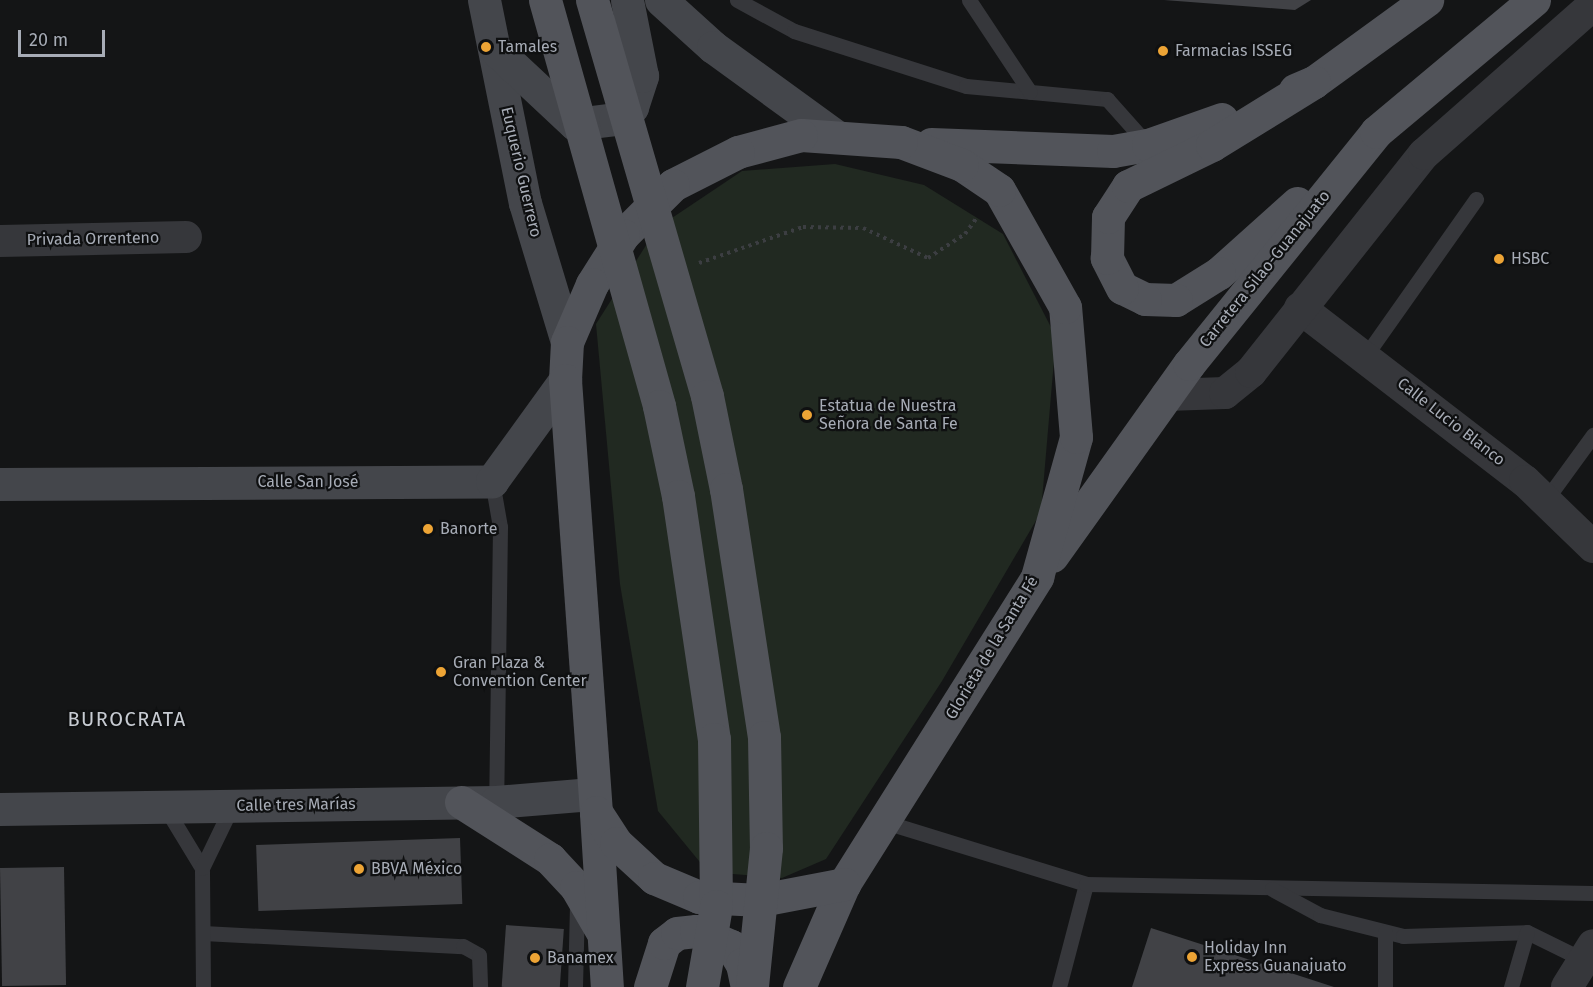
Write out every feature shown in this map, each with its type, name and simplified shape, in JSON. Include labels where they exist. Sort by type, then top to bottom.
[{"type":"main road","name":"Euquerio Guerrero","points":[[484,0],[497,51],[525,203],[567,342]]},
{"type":"main road","points":[[545,0],[659,406],[678,496],[714,739],[716,906],[702,987]]},
{"type":"main road","points":[[592,0],[707,396],[728,500],[764,737],[766,848],[752,987]]},
{"type":"main road","points":[[497,51],[575,124],[615,119],[632,107],[642,76],[627,0]]},
{"type":"main road","points":[[661,0],[713,47],[837,137]]},
{"type":"main road","points":[[1376,132],[1211,278],[1176,300],[1145,299],[1122,288],[1107,258],[1108,217],[1128,186],[1212,145],[1314,82],[1427,0]]},
{"type":"main road","name":"Carretera Silao-Guanajuato","points":[[1037,577],[1167,395],[1376,132],[1534,0]]},
{"type":"main road","points":[[901,142],[1113,151],[1148,145],[1314,82]]},
{"type":"main road","name":"Glorieta de la Santa Fé","points":[[801,135],[901,142],[962,165],[999,190],[1065,307],[1074,372],[1076,437],[1037,577],[844,884],[761,900],[699,897],[654,878],[615,843],[594,803],[565,380],[567,342],[592,284],[623,235],[673,185],[738,152],[801,135]]},
{"type":"main road","points":[[492,481],[565,380]]},
{"type":"main road","name":"Calle San José","points":[[0,484],[492,481]]},
{"type":"main road","points":[[461,802],[509,828],[576,887],[601,930]]},
{"type":"main road","name":"Calle tres Marías","points":[[0,809],[461,802],[594,803]]},
{"type":"main road","points":[[594,803],[601,930],[607,987]]},
{"type":"main road","points":[[799,987],[844,884]]},
{"type":"main road","points":[[650,987],[664,943],[677,933],[696,932],[731,946],[742,964],[747,987]]},
{"type":"street","points":[[1167,395],[1225,393],[1251,372],[1424,154],[1593,5]]},
{"type":"street","name":"Privada Orrenteno","points":[[0,241],[186,237]]},
{"type":"street","name":"Calle Lucio Blanco","points":[[1300,308],[1366,355],[1545,501],[1593,547]]},
{"type":"street","points":[[1567,987],[1588,953]]},
{"type":"lane","points":[[737,0],[794,32],[966,86],[1107,99],[1148,145]]},
{"type":"lane","points":[[969,0],[1030,92]]},
{"type":"lane","points":[[1366,355],[1476,199]]},
{"type":"lane","points":[[1545,501],[1593,435]]},
{"type":"lane","points":[[492,481],[500,527],[496,802]]},
{"type":"lane","points":[[203,987],[202,868],[232,806]]},
{"type":"lane","points":[[165,807],[202,868]]},
{"type":"lane","points":[[885,822],[1086,884],[1593,893]]},
{"type":"lane","points":[[1059,987],[1086,884]]},
{"type":"lane","points":[[575,987],[576,887]]},
{"type":"lane","points":[[1269,887],[1320,915],[1403,936],[1527,932],[1588,953]]},
{"type":"lane","points":[[1384,987],[1385,932]]},
{"type":"lane","points":[[1512,987],[1527,932]]},
{"type":"lane","points":[[203,933],[463,946],[479,955],[480,987]]},
{"type":"path","points":[[690,266],[803,226],[863,228],[928,258],[965,234],[999,190]]},
{"type":"shaded area","points":[[835,164],[924,185],[1003,234],[1056,337],[1041,512],[942,681],[826,859],[782,878],[708,872],[658,811],[620,584],[596,324],[657,228],[742,171]]},
{"type":"building","points":[[1164,0],[1311,0],[1295,10]]},
{"type":"building","name":"BBVA México","points":[[460,838],[462,904],[258,911],[256,845]]},
{"type":"building","points":[[64,867],[66,985],[2,986],[0,868]]},
{"type":"building","name":"Banamex","points":[[506,925],[564,929],[560,987],[502,987]]},
{"type":"building","name":"Holiday Inn Express Guanajuato","points":[[1151,928],[1334,987],[1132,987]]},
{"type":"place","name":"Tamales","points":[[486,47]]},
{"type":"place","name":"Farmacias ISSEG","points":[[1163,51]]},
{"type":"place","name":"HSBC","points":[[1499,259]]},
{"type":"place","name":"Estatua de Nuestra Señora de Santa Fe","points":[[807,415]]},
{"type":"place","name":"Banorte","points":[[428,529]]},
{"type":"place","name":"Gran Plaza & Convention Center","points":[[441,672]]},
{"type":"place","name":"BBVA México","points":[[359,869]]},
{"type":"place","name":"Holiday Inn Express Guanajuato","points":[[1192,957]]},
{"type":"place","name":"Banamex","points":[[535,958]]},
{"type":"district","name":"BUROCRATA","points":[[127,719]]}]
